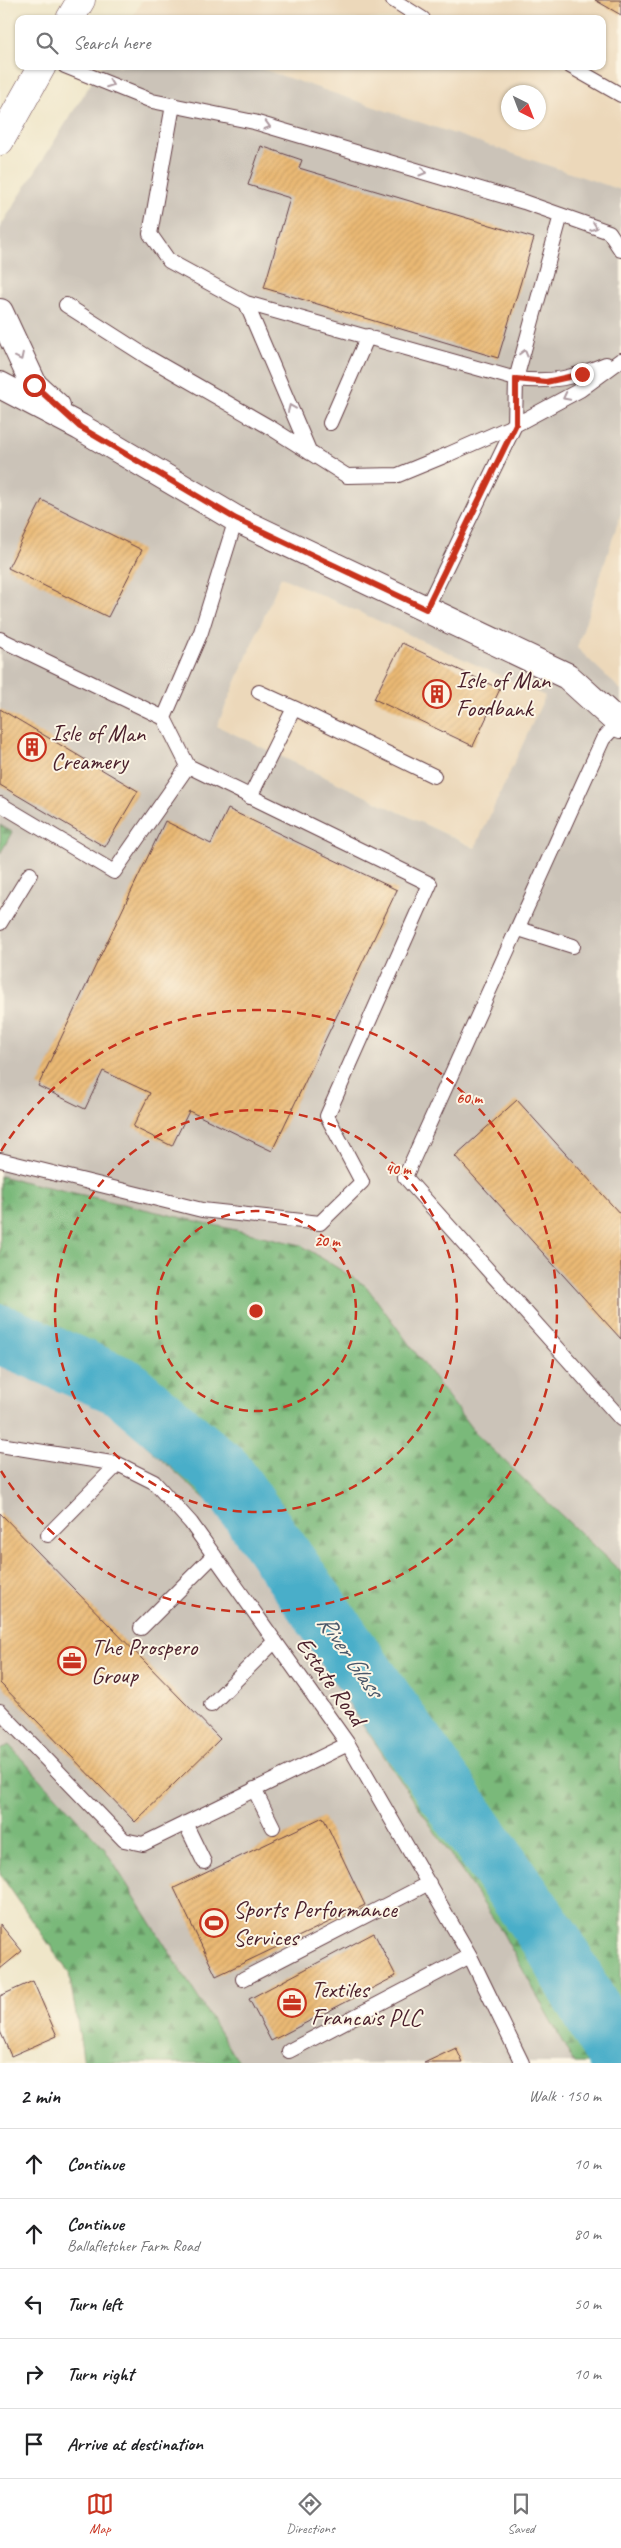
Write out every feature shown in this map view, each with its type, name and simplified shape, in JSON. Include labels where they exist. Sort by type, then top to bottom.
[{"type":"highway","points":[[72,15],[81,0]]},
{"type":"highway","points":[[4,124],[39,70]]},
{"type":"street","points":[[0,312],[34,385],[80,427]]},
{"type":"street","points":[[0,385],[80,427],[236,519],[567,676],[620,724]]},
{"type":"lane","points":[[393,0],[417,15]]},
{"type":"lane","points":[[75,70],[152,101],[254,122],[524,202],[609,232],[621,250]]},
{"type":"lane","points":[[577,70],[621,95]]},
{"type":"lane","points":[[173,106],[150,234],[169,261],[246,303],[516,379],[546,382],[582,374],[621,359]]},
{"type":"lane","points":[[426,609],[516,424],[516,379],[562,215]]},
{"type":"lane","points":[[246,303],[310,453]]},
{"type":"lane","points":[[66,306],[149,358],[347,476],[398,474],[516,424],[580,390],[621,359]]},
{"type":"lane","points":[[330,423],[368,336]]},
{"type":"lane","points":[[164,718],[201,632],[236,519]]},
{"type":"lane","points":[[0,639],[164,718],[188,766],[430,884],[327,1116],[362,1182],[320,1223],[202,1210],[0,1160]]},
{"type":"lane","points":[[259,692],[434,776]]},
{"type":"lane","points":[[250,797],[294,708]]},
{"type":"lane","points":[[620,724],[602,739],[519,929],[405,1177],[621,1419]]},
{"type":"lane","points":[[0,804],[114,872],[188,766]]},
{"type":"lane","points":[[0,923],[30,874]]},
{"type":"lane","points":[[519,929],[573,946]]},
{"type":"lane","name":"Estate Road","points":[[0,1445],[118,1464],[154,1482],[192,1523],[348,1744],[470,1956],[522,2063]]},
{"type":"lane","points":[[48,1535],[118,1464]]},
{"type":"lane","points":[[141,1628],[214,1555]]},
{"type":"lane","points":[[211,1705],[275,1641]]},
{"type":"lane","points":[[0,1711],[124,1840],[143,1844],[348,1744]]},
{"type":"lane","points":[[254,1789],[273,1827]]},
{"type":"lane","points":[[185,1823],[204,1862]]},
{"type":"lane","points":[[242,1979],[429,1883]]},
{"type":"lane","points":[[288,2051],[470,1956]]},
{"type":"shaded area","points":[[142,0],[621,0],[621,190],[265,70],[606,70],[606,15],[134,15]]},
{"type":"shaded area","points":[[99,70],[265,70],[621,190],[621,513],[577,648],[621,690],[621,1572],[475,1433],[0,1229],[0,227]],"holes":[[[281,577],[545,696],[475,848],[217,726]]]},
{"type":"shaded area","points":[[621,513],[621,690],[577,648]]},
{"type":"shaded area","points":[[281,577],[545,696],[476,848],[217,726]]},
{"type":"shaded area","points":[[0,1353],[91,1396],[220,1512],[501,1930],[574,2063],[216,2063],[0,1791]]},
{"type":"green space","points":[[0,825],[12,832],[0,854]]},
{"type":"green space","points":[[0,1176],[301,1245],[366,1286],[475,1433],[621,1572],[621,2063],[574,2063],[501,1930],[220,1512],[91,1396],[0,1353]]},
{"type":"green space","points":[[9,1745],[104,1848],[239,2063],[84,2063],[69,1973],[0,1874],[0,1750]]},
{"type":"building","points":[[595,0],[621,0],[621,15]]},
{"type":"building","points":[[261,146],[302,160],[299,168],[534,238],[498,358],[264,288],[290,198],[248,185]]},
{"type":"building","points":[[42,500],[142,550],[108,617],[8,568]]},
{"type":"building","name":"Isle of Man Foodbank","points":[[402,643],[500,689],[473,746],[374,699]]},
{"type":"building","name":"Isle of Man Creamery","points":[[0,709],[138,791],[105,847],[0,785]]},
{"type":"building","name":"Isle of Man Creamery","points":[[228,809],[397,890],[272,1151],[189,1111],[172,1146],[133,1127],[150,1093],[103,1071],[85,1109],[38,1086],[165,821],[211,844]]},
{"type":"building","points":[[517,1100],[621,1215],[621,1339],[455,1156]]},
{"type":"building","name":"The Prospero Group","points":[[0,1513],[220,1739],[135,1822],[0,1683]]},
{"type":"building","points":[[323,1817],[365,1905],[216,1976],[174,1888]]},
{"type":"building","points":[[0,1924],[22,1951],[0,1969]]},
{"type":"building","points":[[374,1933],[396,1976],[271,2041],[249,1999]]},
{"type":"building","points":[[33,1981],[57,2036],[11,2056],[0,2031],[0,1996]]},
{"type":"building","points":[[456,2048],[463,2063],[424,2063]]},
{"type":"waterway","name":"River Glass","points":[[0,1334],[123,1387],[223,1472],[554,1944],[621,2063]]},
{"type":"place","name":"Isle of Man Foodbank","points":[[437,694]]},
{"type":"place","name":"Isle of Man Creamery","points":[[32,747]]},
{"type":"place","name":"The Prospero Group","points":[[72,1661]]},
{"type":"place","name":"Sports Performance Services","points":[[214,1923]]},
{"type":"place","name":"Textiles Francais PLC","points":[[292,2003]]},
{"type":"route","points":[[34,385],[80,427],[236,519],[426,609],[516,424],[516,379],[546,382],[582,374]]}]
